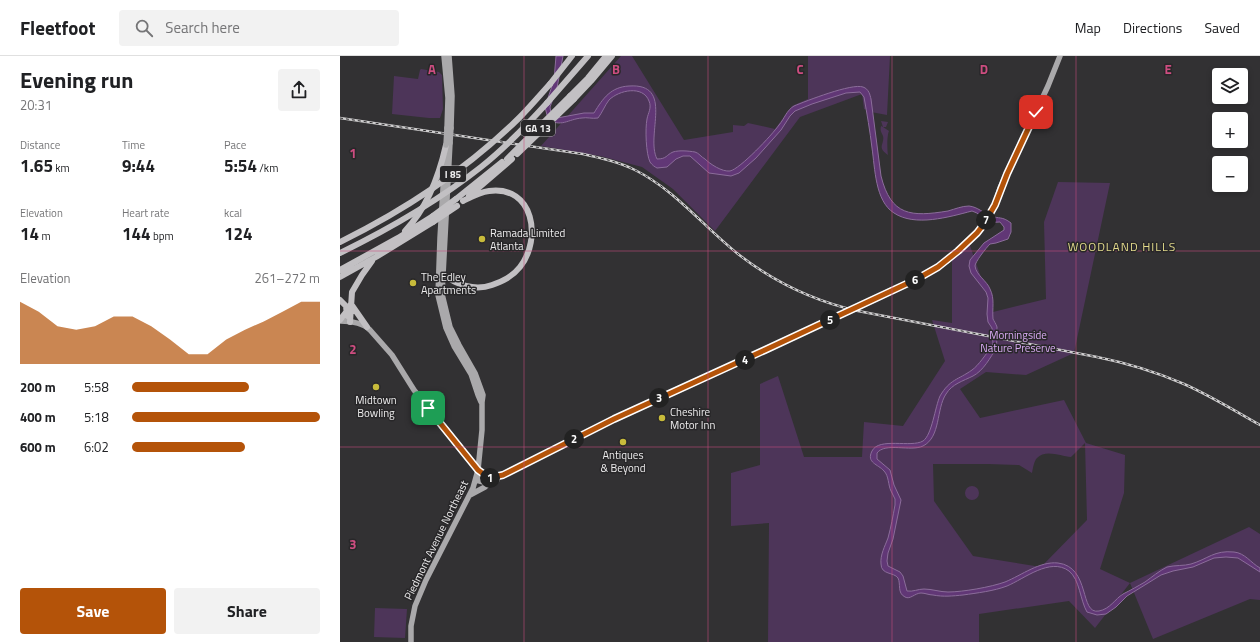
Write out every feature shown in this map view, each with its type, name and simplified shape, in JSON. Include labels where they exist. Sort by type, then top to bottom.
[{"type":"highway","name":"I 85","points":[[340,242],[406,206],[475,158],[520,117],[550,84],[572,56]]},
{"type":"highway","name":"I 85","points":[[340,253],[396,224],[436,199],[481,167],[533,119],[588,56]]},
{"type":"highway","points":[[583,63],[592,56]]},
{"type":"highway","name":"GA 13","points":[[572,97],[606,56]]},
{"type":"highway","name":"GA 13","points":[[457,202],[463,201],[509,159],[572,97],[591,81],[612,56]]},
{"type":"highway","points":[[398,238],[410,226],[429,195],[448,144]]},
{"type":"highway","name":"GA 13","points":[[340,277],[376,257],[433,219],[457,202],[509,159]]},
{"type":"highway","points":[[443,274],[455,282],[469,287],[489,286],[500,282],[513,274],[523,262],[530,248],[532,233],[530,217],[526,208],[516,197],[507,192],[489,191],[463,201]]},
{"type":"highway","name":"GA 13","points":[[340,270],[433,219]]},
{"type":"highway","points":[[344,321],[351,304],[354,288],[365,270],[376,257]]},
{"type":"highway","points":[[340,300],[345,305],[347,312],[344,321]]},
{"type":"highway","points":[[351,304],[367,327]]},
{"type":"main road","points":[[444,56],[449,128]]},
{"type":"main road","points":[[449,56],[452,96],[440,238],[438,295],[446,328],[452,342],[471,374],[482,402]]},
{"type":"main road","points":[[344,321],[367,327],[388,351],[414,390],[466,456],[477,475],[485,482],[501,478],[503,475],[630,411],[865,304],[930,272],[947,260],[977,233],[995,205],[1002,185],[1048,86],[1060,56]]},
{"type":"main road","points":[[448,144],[442,294],[448,321],[454,337],[475,373],[483,395],[482,402]]},
{"type":"main road","name":"Piedmont Avenue Northeast","points":[[411,642],[411,626],[415,606],[426,581],[470,495],[477,475],[483,422],[482,402]]},
{"type":"main road","points":[[466,456],[474,456],[480,453]]},
{"type":"main road","points":[[477,475],[490,480]]},
{"type":"main road","points":[[470,495],[485,487],[490,480]]},
{"type":"green space","points":[[621,56],[632,56],[684,140],[733,132],[733,125],[744,126],[748,123],[775,129],[792,106],[808,99],[808,56],[890,56],[887,115],[864,109],[862,94],[800,117],[715,231],[673,189],[642,167],[600,156],[541,146]]},
{"type":"green space","points":[[421,69],[439,72],[442,75],[443,109],[440,118],[392,114],[394,76],[418,79]]},
{"type":"green space","points":[[881,121],[888,122],[886,127],[883,127]]},
{"type":"green space","points":[[881,126],[889,131],[887,142],[888,155],[882,150],[883,136]]},
{"type":"green space","name":"Morningside Nature Preserve","points":[[1058,182],[1110,183],[1074,353],[1026,375],[986,372],[960,389],[980,418],[1064,400],[1086,443],[1125,455],[1124,493],[1100,569],[1130,583],[1095,628],[1069,601],[979,614],[979,642],[768,642],[769,523],[731,526],[731,473],[760,465],[760,384],[778,376],[804,457],[862,457],[864,422],[903,426],[945,361],[932,320],[952,323],[952,257],[968,240],[993,312],[1046,299],[1044,222]],"holes":[[[1085,443],[1087,520],[1041,567],[973,556],[934,501],[933,464],[1019,465],[1032,473],[1035,461],[1040,455],[1049,453],[1071,457]]]},
{"type":"green space","points":[[972,486],[977,488],[979,493],[977,498],[972,500],[967,498],[965,493],[967,488]]},
{"type":"green space","points":[[1249,527],[1260,534],[1260,600],[1250,599],[1153,639],[1130,583]]},
{"type":"green space","points":[[375,608],[407,609],[405,638],[374,637]]},
{"type":"shaded area","points":[[556,56],[563,56],[557,88],[550,107],[551,114],[557,118],[584,113],[594,113],[604,98],[612,91],[629,86],[643,87],[651,93],[655,101],[656,112],[654,149],[657,159],[665,158],[675,151],[695,152],[713,165],[727,171],[735,169],[756,151],[775,130],[787,112],[794,106],[839,90],[857,86],[863,87],[870,94],[881,176],[890,199],[897,206],[904,211],[923,214],[948,211],[969,206],[991,216],[1003,218],[1011,223],[1011,232],[1008,239],[990,244],[975,264],[977,272],[989,286],[992,293],[993,319],[997,327],[996,347],[994,352],[977,374],[955,385],[948,391],[943,400],[936,430],[929,442],[918,448],[886,448],[877,453],[877,459],[890,470],[894,485],[901,500],[887,561],[888,566],[900,572],[903,576],[907,591],[924,589],[948,592],[977,589],[1005,582],[1038,566],[1058,563],[1068,566],[1076,573],[1089,606],[1093,610],[1099,611],[1103,610],[1120,596],[1145,582],[1167,567],[1191,564],[1221,552],[1234,552],[1245,556],[1260,568],[1260,572],[1238,558],[1214,558],[1193,567],[1161,575],[1127,596],[1106,614],[1097,615],[1087,612],[1073,575],[1062,567],[1054,566],[1037,571],[1007,586],[985,592],[952,596],[921,593],[909,598],[905,597],[900,591],[898,578],[885,572],[882,568],[881,557],[890,530],[895,499],[890,489],[886,473],[870,458],[872,451],[881,445],[911,444],[923,441],[929,433],[938,401],[944,390],[954,380],[974,368],[993,344],[992,328],[988,322],[987,314],[988,298],[986,292],[971,273],[969,266],[970,260],[984,243],[1004,230],[1004,227],[1000,222],[990,222],[972,211],[932,220],[922,220],[902,217],[888,208],[883,201],[877,184],[864,97],[860,92],[846,93],[795,111],[781,130],[756,158],[739,173],[731,176],[709,173],[690,156],[683,156],[676,159],[667,167],[657,168],[650,162],[648,153],[646,129],[650,106],[646,96],[642,93],[630,91],[613,97],[609,100],[598,118],[582,118],[561,123],[553,122],[548,119],[545,107],[554,80]]},
{"type":"railway","points":[[340,118],[583,154],[616,162],[650,178],[676,198],[725,243],[752,264],[780,282],[810,296],[858,311],[1097,357],[1130,365],[1184,384],[1260,425]]},
{"type":"place","name":"Ramada Limited Atlanta","points":[[482,239]]},
{"type":"place","name":"The Edley Apartments","points":[[413,283]]},
{"type":"place","name":"Midtown Bowling","points":[[376,387]]},
{"type":"place","name":"Cheshire Motor Inn","points":[[662,418]]},
{"type":"place","name":"Antiques & Beyond","points":[[623,442]]},
{"type":"district","name":"WOODLAND HILLS","points":[[1122,247]]},
{"type":"route","points":[[428,408],[478,470],[489,478],[493,478],[503,475],[544,455],[630,411],[728,368],[920,278],[947,260],[980,230],[995,205],[1007,174],[1036,112]]}]
